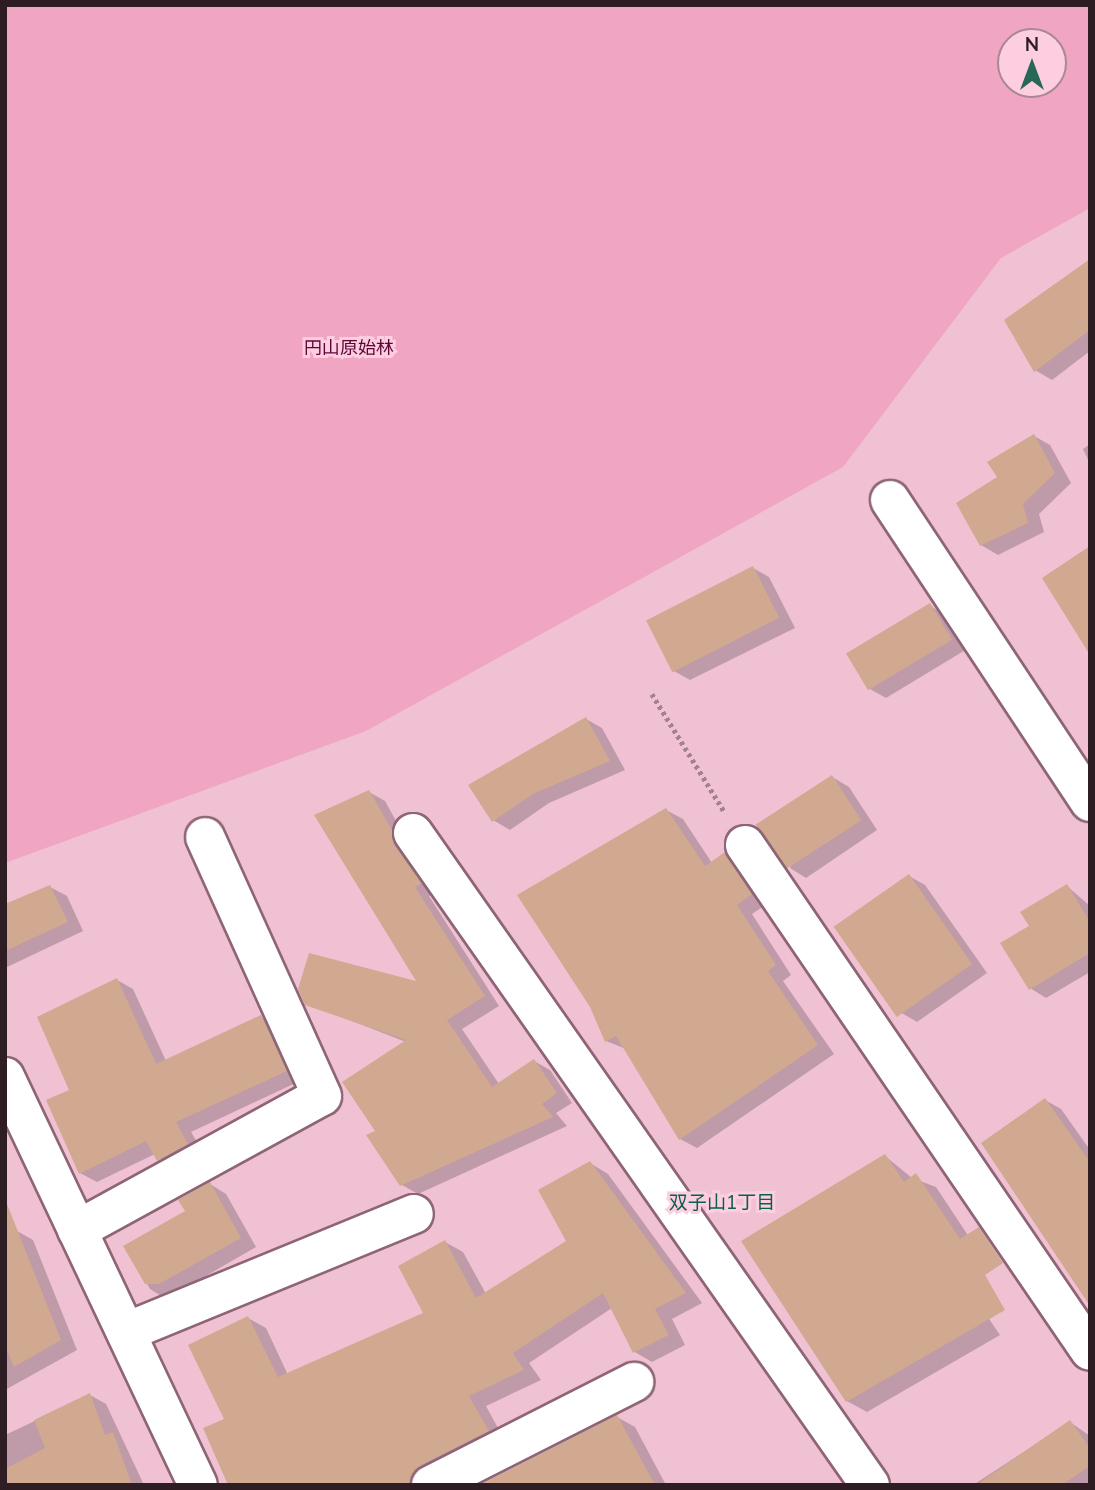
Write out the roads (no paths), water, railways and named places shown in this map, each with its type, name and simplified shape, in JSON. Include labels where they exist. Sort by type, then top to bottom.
[{"type":"street","points":[[890,500],[1090,802]]},
{"type":"street","points":[[413,833],[870,1485]]},
{"type":"street","points":[[77,1230],[322,1096],[205,837]]},
{"type":"street","points":[[745,845],[1090,1351]]},
{"type":"street","points":[[5,1077],[198,1485]]},
{"type":"street","points":[[126,1332],[414,1214]]},
{"type":"street","points":[[431,1485],[634,1382]]},
{"type":"district","name":"双子山1丁目","points":[[722,1203]]},
{"type":"park label","name":"円山原始林","points":[[349,348]]}]
